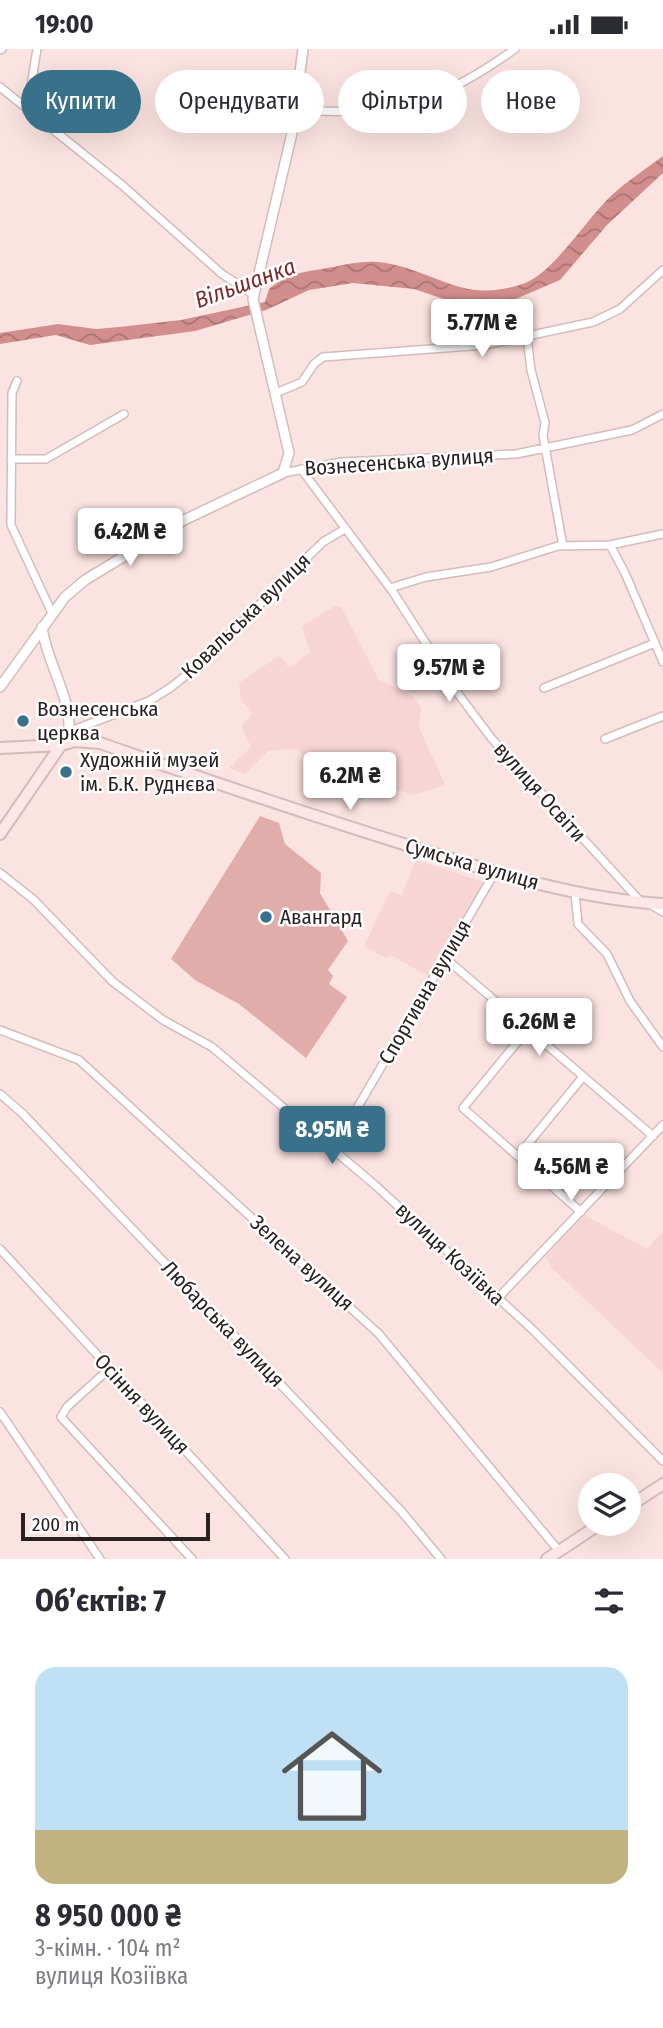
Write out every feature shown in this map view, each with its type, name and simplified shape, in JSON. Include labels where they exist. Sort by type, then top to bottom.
[{"type":"main road","name":"Сумська вулиця","points":[[0,748],[61,745],[75,741],[100,743],[349,828],[495,872],[575,893],[663,904]]},
{"type":"main road","points":[[0,834],[61,745]]},
{"type":"main road","points":[[641,1498],[663,1484]]},
{"type":"main road","points":[[547,1559],[582,1536]]},
{"type":"street","points":[[34,70],[37,49]]},
{"type":"street","points":[[301,70],[303,49]]},
{"type":"street","points":[[324,112],[405,107],[481,73],[515,49]]},
{"type":"street","points":[[0,87],[21,106]]},
{"type":"street","points":[[55,133],[122,185],[222,274],[253,297]]},
{"type":"street","points":[[283,473],[289,453],[253,297],[275,212],[291,133]]},
{"type":"street","points":[[276,393],[302,381],[314,364],[323,357],[485,345],[593,322],[620,309],[663,270]]},
{"type":"street","points":[[527,337],[531,370],[545,423],[546,449],[564,545]]},
{"type":"street","points":[[17,381],[12,393],[11,525],[52,613]]},
{"type":"street","points":[[11,459],[46,459],[124,414]]},
{"type":"street","name":"Вознесенська вулиця","points":[[0,687],[52,613],[85,580],[143,543],[223,500],[283,473],[341,463],[516,454],[632,430],[663,414]]},
{"type":"street","name":"вулиця Освіти","points":[[300,469],[343,530],[390,589],[459,695],[492,739],[644,903]]},
{"type":"street","name":"Ковальська вулиця","points":[[68,732],[149,701],[170,688],[194,669],[323,542],[343,530]]},
{"type":"street","points":[[390,589],[426,577],[491,567],[564,545],[610,545],[663,534]]},
{"type":"street","points":[[610,545],[663,663]]},
{"type":"street","points":[[42,627],[45,650],[66,706],[68,732],[61,745]]},
{"type":"street","points":[[544,688],[655,643]]},
{"type":"street","points":[[605,739],[663,716]]},
{"type":"street","name":"Спортивна вулиця","points":[[331,1146],[356,1110],[495,872]]},
{"type":"street","name":"вулиця Козіївка","points":[[0,873],[33,899],[112,981],[163,1020],[212,1047],[331,1146],[498,1298],[663,1461]]},
{"type":"street","points":[[575,893],[578,924],[607,954],[630,1001],[663,1047]]},
{"type":"street","name":"Сумська вулиця","points":[[644,903],[663,912]]},
{"type":"street","points":[[444,957],[582,1078],[653,1136]]},
{"type":"street","points":[[528,1029],[463,1108],[581,1212]]},
{"type":"street","name":"Зелена вулиця","points":[[0,1030],[79,1060],[379,1334],[559,1551]]},
{"type":"street","points":[[518,1156],[582,1078]]},
{"type":"street","name":"Любарська вулиця","points":[[0,1094],[22,1113],[392,1502],[441,1559]]},
{"type":"street","points":[[498,1298],[663,1125]]},
{"type":"street","name":"Осіння вулиця","points":[[0,1249],[285,1559]]},
{"type":"street","points":[[109,1369],[67,1407],[61,1417],[192,1559]]},
{"type":"street","points":[[0,1412],[100,1559]]},
{"type":"shaded area","points":[[335,606],[341,607],[379,680],[414,697],[421,708],[419,727],[445,785],[412,795],[372,780],[362,784],[307,761],[300,751],[288,749],[268,751],[245,774],[229,768],[251,747],[241,726],[253,713],[241,700],[239,683],[277,657],[280,656],[289,668],[310,652],[302,626]]},
{"type":"shaded area","name":"Авангард","points":[[260,816],[279,823],[285,844],[321,873],[320,893],[348,941],[328,970],[333,976],[329,984],[347,997],[306,1058],[239,1004],[195,980],[171,959]]},
{"type":"shaded area","points":[[416,860],[486,883],[428,976],[391,955],[386,958],[364,946],[390,891],[402,895]]},
{"type":"shaded area","points":[[584,1215],[647,1249],[663,1231],[663,1373],[552,1268],[546,1257]]},
{"type":"water","points":[[663,156],[663,173],[607,225],[560,280],[506,303],[459,304],[414,289],[353,283],[309,290],[266,310],[195,331],[90,345],[56,335],[0,344],[0,333],[58,324],[96,329],[181,320],[265,302],[269,289],[287,277],[354,263],[386,263],[469,289],[504,289],[525,283],[547,268],[612,195]]},
{"type":"place","name":"Вознесенська церква","points":[[23,721]]},
{"type":"place","name":"Художній музей ім. Б.К. Руднєва","points":[[66,772]]},
{"type":"place","name":"Авангард","points":[[266,917]]},
{"type":"water label","name":"Вільшанка","points":[[245,283]]}]
